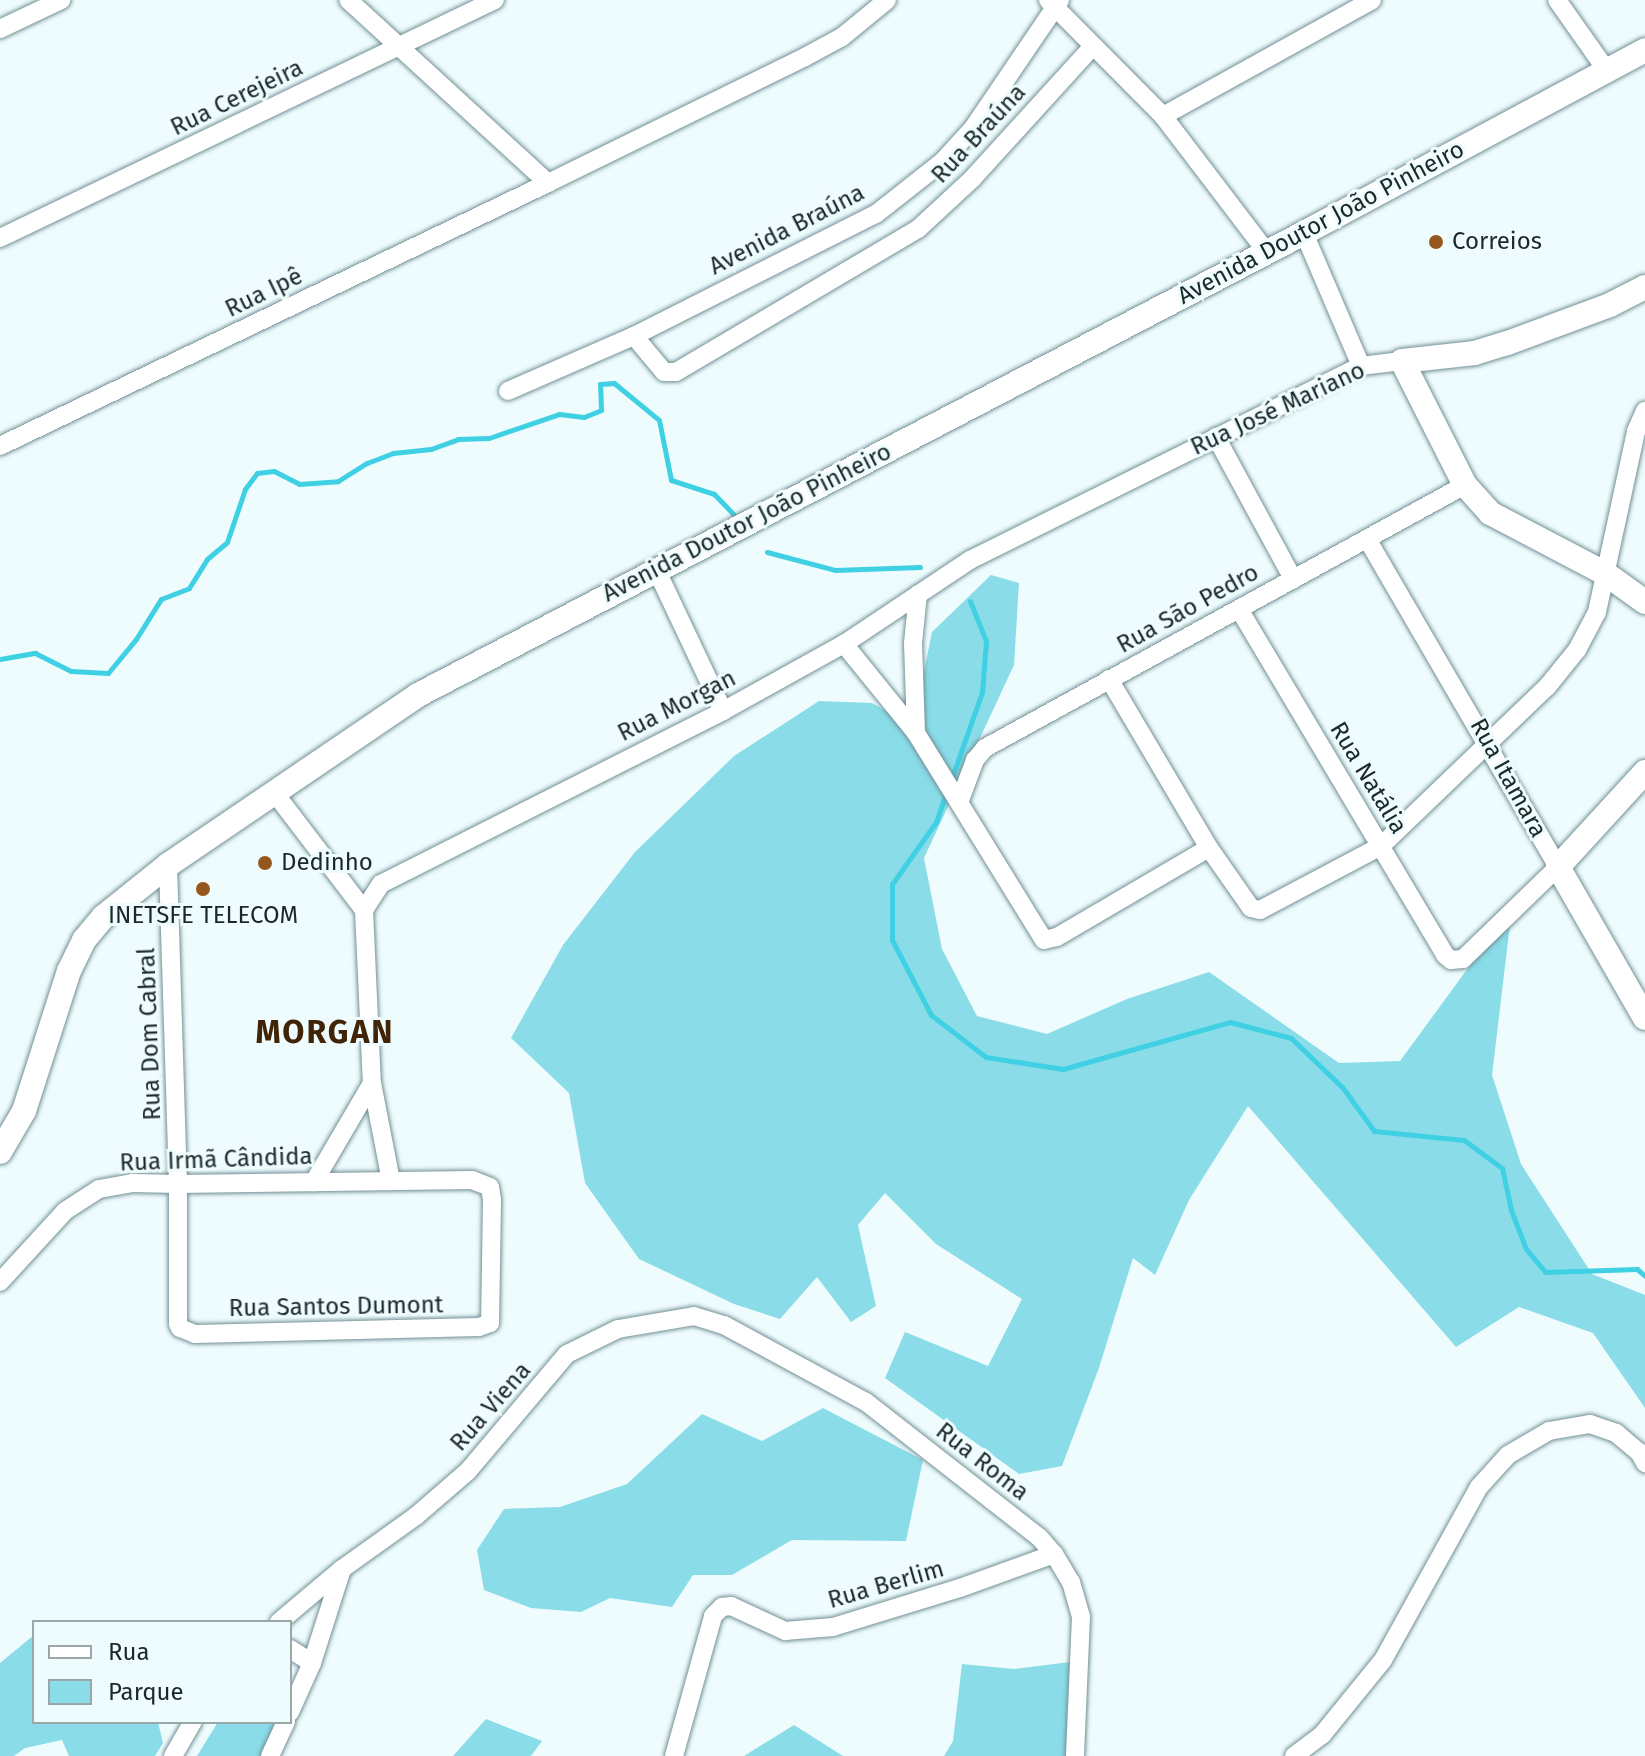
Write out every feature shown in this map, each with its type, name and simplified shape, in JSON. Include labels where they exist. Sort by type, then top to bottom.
[{"type":"main road","name":"Avenida Doutor João Pinheiro","points":[[0,1152],[24,1111],[69,971],[84,940],[103,917],[168,865],[418,695],[1304,233],[1645,50]]},
{"type":"main road","name":"Rua José Mariano","points":[[1402,361],[1475,353],[1610,305],[1645,287]]},
{"type":"main road","points":[[1402,361],[1465,485],[1500,521],[1606,574],[1645,602]]},
{"type":"main road","points":[[1558,867],[1645,772]]},
{"type":"main road","name":"Rua Itamara","points":[[1558,867],[1643,1011]]},
{"type":"street","points":[[0,29],[61,0]]},
{"type":"street","points":[[348,0],[548,183]]},
{"type":"street","name":"Rua Cerejeira","points":[[0,238],[495,0]]},
{"type":"street","name":"Rua Ipê","points":[[0,446],[805,57],[842,37],[887,0]]},
{"type":"street","points":[[1163,116],[1372,0]]},
{"type":"street","points":[[1557,0],[1607,71]]},
{"type":"street","points":[[1055,2],[1092,47],[1163,116],[1266,251]]},
{"type":"street","name":"Avenida Braúna","points":[[508,391],[634,336],[876,214],[943,161],[973,128],[1055,2]]},
{"type":"street","name":"Rua Braúna","points":[[634,336],[664,372],[676,372],[918,229],[945,206],[1092,47]]},
{"type":"street","points":[[876,214],[892,242]]},
{"type":"street","points":[[1304,233],[1361,366]]},
{"type":"street","name":"Rua José Mariano","points":[[1013,538],[1361,366],[1402,361]]},
{"type":"street","points":[[1109,679],[1209,848],[1251,908],[1260,910],[1381,846],[1547,687],[1577,650],[1597,612],[1636,431],[1645,411]]},
{"type":"street","points":[[1216,437],[1293,579]]},
{"type":"street","name":"Rua São Pedro","points":[[960,800],[975,760],[985,748],[1465,485]]},
{"type":"street","name":"Rua Morgan","points":[[364,910],[381,884],[723,711],[844,644],[970,560],[1013,538]]},
{"type":"street","name":"Rua Itamara","points":[[1368,540],[1490,744],[1558,867]]},
{"type":"street","points":[[656,569],[723,711]]},
{"type":"street","points":[[916,733],[913,643],[918,594]]},
{"type":"street","name":"Rua Natália","points":[[1239,609],[1445,955],[1451,960],[1463,959],[1558,867]]},
{"type":"street","points":[[844,644],[916,733],[1044,940],[1077,926],[1209,848]]},
{"type":"street","points":[[274,792],[364,910],[372,1083],[391,1181]]},
{"type":"street","name":"Rua Dom Cabral","points":[[168,865],[178,1184],[178,1324],[185,1332],[195,1334]]},
{"type":"street","points":[[314,1182],[372,1083]]},
{"type":"street","name":"Rua Irmã Cândida","points":[[0,1282],[65,1211],[99,1189],[133,1183],[472,1180],[490,1187],[492,1200],[490,1323],[479,1327]]},
{"type":"street","name":"Rua Roma","points":[[694,1316],[724,1325],[866,1402],[1039,1537],[1054,1554],[1071,1582],[1081,1617],[1075,1756]]},
{"type":"street","name":"Rua Viena","points":[[281,1620],[342,1569],[416,1516],[468,1471],[567,1354],[618,1329],[694,1316]]},
{"type":"street","name":"Rua Santos Dumont","points":[[195,1334],[479,1327]]},
{"type":"street","points":[[1294,1756],[1322,1735],[1383,1660],[1479,1487],[1508,1455],[1549,1431],[1590,1424],[1616,1433],[1639,1452],[1645,1463]]},
{"type":"street","name":"Rua Berlim","points":[[674,1756],[713,1616],[718,1609],[731,1606],[785,1631],[833,1627],[960,1588],[1054,1554]]},
{"type":"street","points":[[292,1708],[312,1663],[342,1569]]},
{"type":"street","points":[[292,1650],[312,1663]]},
{"type":"street","points":[[173,1756],[192,1724]]},
{"type":"street","points":[[270,1756],[285,1724]]},
{"type":"green space","points":[[991,575],[1019,583],[1014,665],[924,858],[942,949],[977,1016],[1047,1034],[1127,999],[1209,972],[1339,1063],[1400,1061],[1512,908],[1492,1075],[1521,1164],[1592,1274],[1645,1295],[1645,1408],[1593,1333],[1519,1307],[1456,1347],[1248,1106],[1189,1200],[1155,1275],[1133,1258],[1099,1368],[1062,1466],[1019,1474],[885,1378],[905,1332],[988,1366],[1022,1299],[936,1244],[885,1193],[858,1225],[876,1306],[851,1322],[817,1277],[780,1319],[734,1304],[639,1259],[585,1183],[569,1093],[511,1038],[563,945],[635,852],[734,756],[819,701],[872,703],[913,726],[932,632]]},
{"type":"green space","points":[[823,1408],[923,1460],[906,1541],[792,1540],[732,1575],[693,1575],[672,1607],[610,1598],[581,1612],[531,1608],[484,1590],[477,1550],[504,1509],[560,1507],[627,1484],[702,1414],[762,1441]]},
{"type":"green space","points":[[32,1637],[32,1724],[158,1724],[163,1743],[155,1756],[69,1756],[62,1740],[25,1748],[14,1756],[0,1756],[0,1663]]},
{"type":"green space","points":[[1078,1661],[1076,1756],[944,1756],[953,1741],[962,1664],[1014,1669]]},
{"type":"green space","points":[[486,1719],[542,1741],[531,1756],[453,1756]]},
{"type":"green space","points":[[217,1724],[285,1724],[272,1756],[197,1756]]},
{"type":"green space","points":[[794,1725],[843,1756],[744,1756]]},
{"type":"waterway","points":[[0,659],[35,653],[71,671],[108,673],[136,639],[161,599],[189,588],[207,559],[227,542],[245,489],[257,473],[274,471],[299,484],[338,481],[367,463],[393,453],[431,449],[458,439],[489,438],[559,414],[584,417],[601,410],[600,384],[614,383],[659,420],[671,480],[714,494],[733,514]]},
{"type":"waterway","points":[[767,552],[835,570],[920,567]]},
{"type":"waterway","points":[[951,780],[982,692],[986,641],[970,601]]},
{"type":"waterway","points":[[946,793],[936,822],[892,884],[892,940],[931,1015],[986,1057],[1063,1069],[1230,1022],[1291,1038],[1343,1088],[1374,1131],[1464,1140],[1502,1168],[1511,1210],[1526,1249],[1545,1272],[1637,1269],[1645,1276]]},
{"type":"place","name":"Correios","points":[[1436,242]]},
{"type":"place","name":"Dedinho","points":[[265,863]]},
{"type":"place","name":"INETSFE TELECOM","points":[[203,889]]},
{"type":"district","name":"MORGAN","points":[[325,1032]]}]
